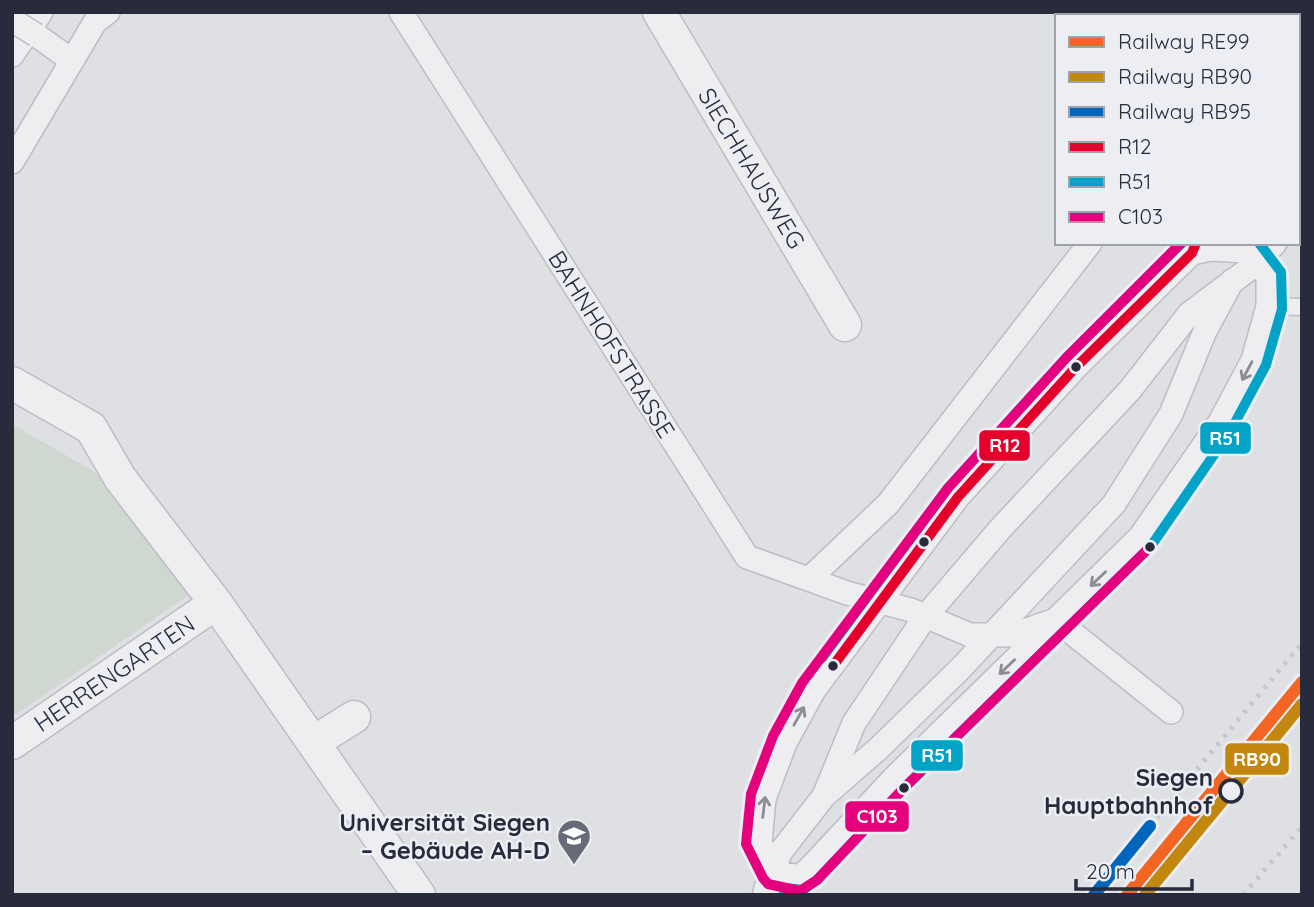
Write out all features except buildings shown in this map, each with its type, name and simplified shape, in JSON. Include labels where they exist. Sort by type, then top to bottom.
[{"type":"street","points":[[12,162],[95,22],[108,12]]},
{"type":"street","name":"BAHNHOFSTRASSE","points":[[401,12],[747,556],[880,602],[915,623],[970,635],[991,646],[1012,635],[1043,605]]},
{"type":"street","name":"SIECHHAUSWEG","points":[[659,12],[845,325]]},
{"type":"street","points":[[12,20],[38,23],[71,60]]},
{"type":"street","points":[[12,55],[38,23]]},
{"type":"street","points":[[809,579],[888,504],[1088,245]]},
{"type":"street","points":[[824,796],[878,749],[961,668],[1043,605],[1140,537],[1220,422],[1253,360],[1268,306],[1268,276],[1257,263],[1247,251],[1194,248],[1076,367],[958,496],[814,690],[785,743],[764,799],[761,843],[799,877],[894,778],[1043,605],[1131,479],[1171,414],[1205,331],[1234,289],[1257,263],[1273,245]]},
{"type":"street","points":[[1205,282],[1234,289]]},
{"type":"street","points":[[781,859],[824,796],[854,723],[915,623],[941,598],[1001,528],[1080,454],[1189,314],[1234,289]]},
{"type":"street","points":[[12,383],[91,428],[120,478],[216,603],[419,895]]},
{"type":"street","points":[[1107,486],[1131,479]]},
{"type":"street","points":[[937,573],[941,598]]},
{"type":"street","name":"HERRENGARTEN","points":[[12,743],[216,603]]},
{"type":"street","points":[[1043,605],[1171,712]]},
{"type":"street","points":[[314,742],[354,717]]},
{"type":"lane","points":[[1268,306],[1302,307]]},
{"type":"shaded area","points":[[12,424],[103,477],[190,594],[12,717]]},
{"type":"railway","points":[[1150,826],[1302,643]]},
{"type":"railway","points":[[1243,895],[1302,827]]},
{"type":"rail line","name":"RE99","points":[[1127,895],[1302,682]]},
{"type":"rail line","name":"RB90","points":[[1145,895],[1302,704]]},
{"type":"rail line","name":"RB95","points":[[1094,895],[1150,826]]},
{"type":"transit line","name":"C103","points":[[1150,547],[904,788],[817,880],[800,891],[768,884],[746,844],[751,794],[773,736],[802,683],[948,488],[1066,358],[1179,245]]},
{"type":"transit line","name":"R51","points":[[822,658],[948,488],[1066,358],[1180,245]]},
{"type":"transit line","name":"R12","points":[[833,666],[958,497],[1076,367],[1192,253],[1195,245]]},
{"type":"transit line","name":"R51","points":[[784,895],[785,888],[803,890],[817,880],[904,788],[1151,546],[1231,430],[1266,365],[1282,309],[1281,272],[1261,245]]},
{"type":"place","name":"Siegen Hauptbahnhof","points":[[1231,791]]},
{"type":"place","name":"Universität Siegen – Gebäude AH-D","points":[[574,866]]}]
